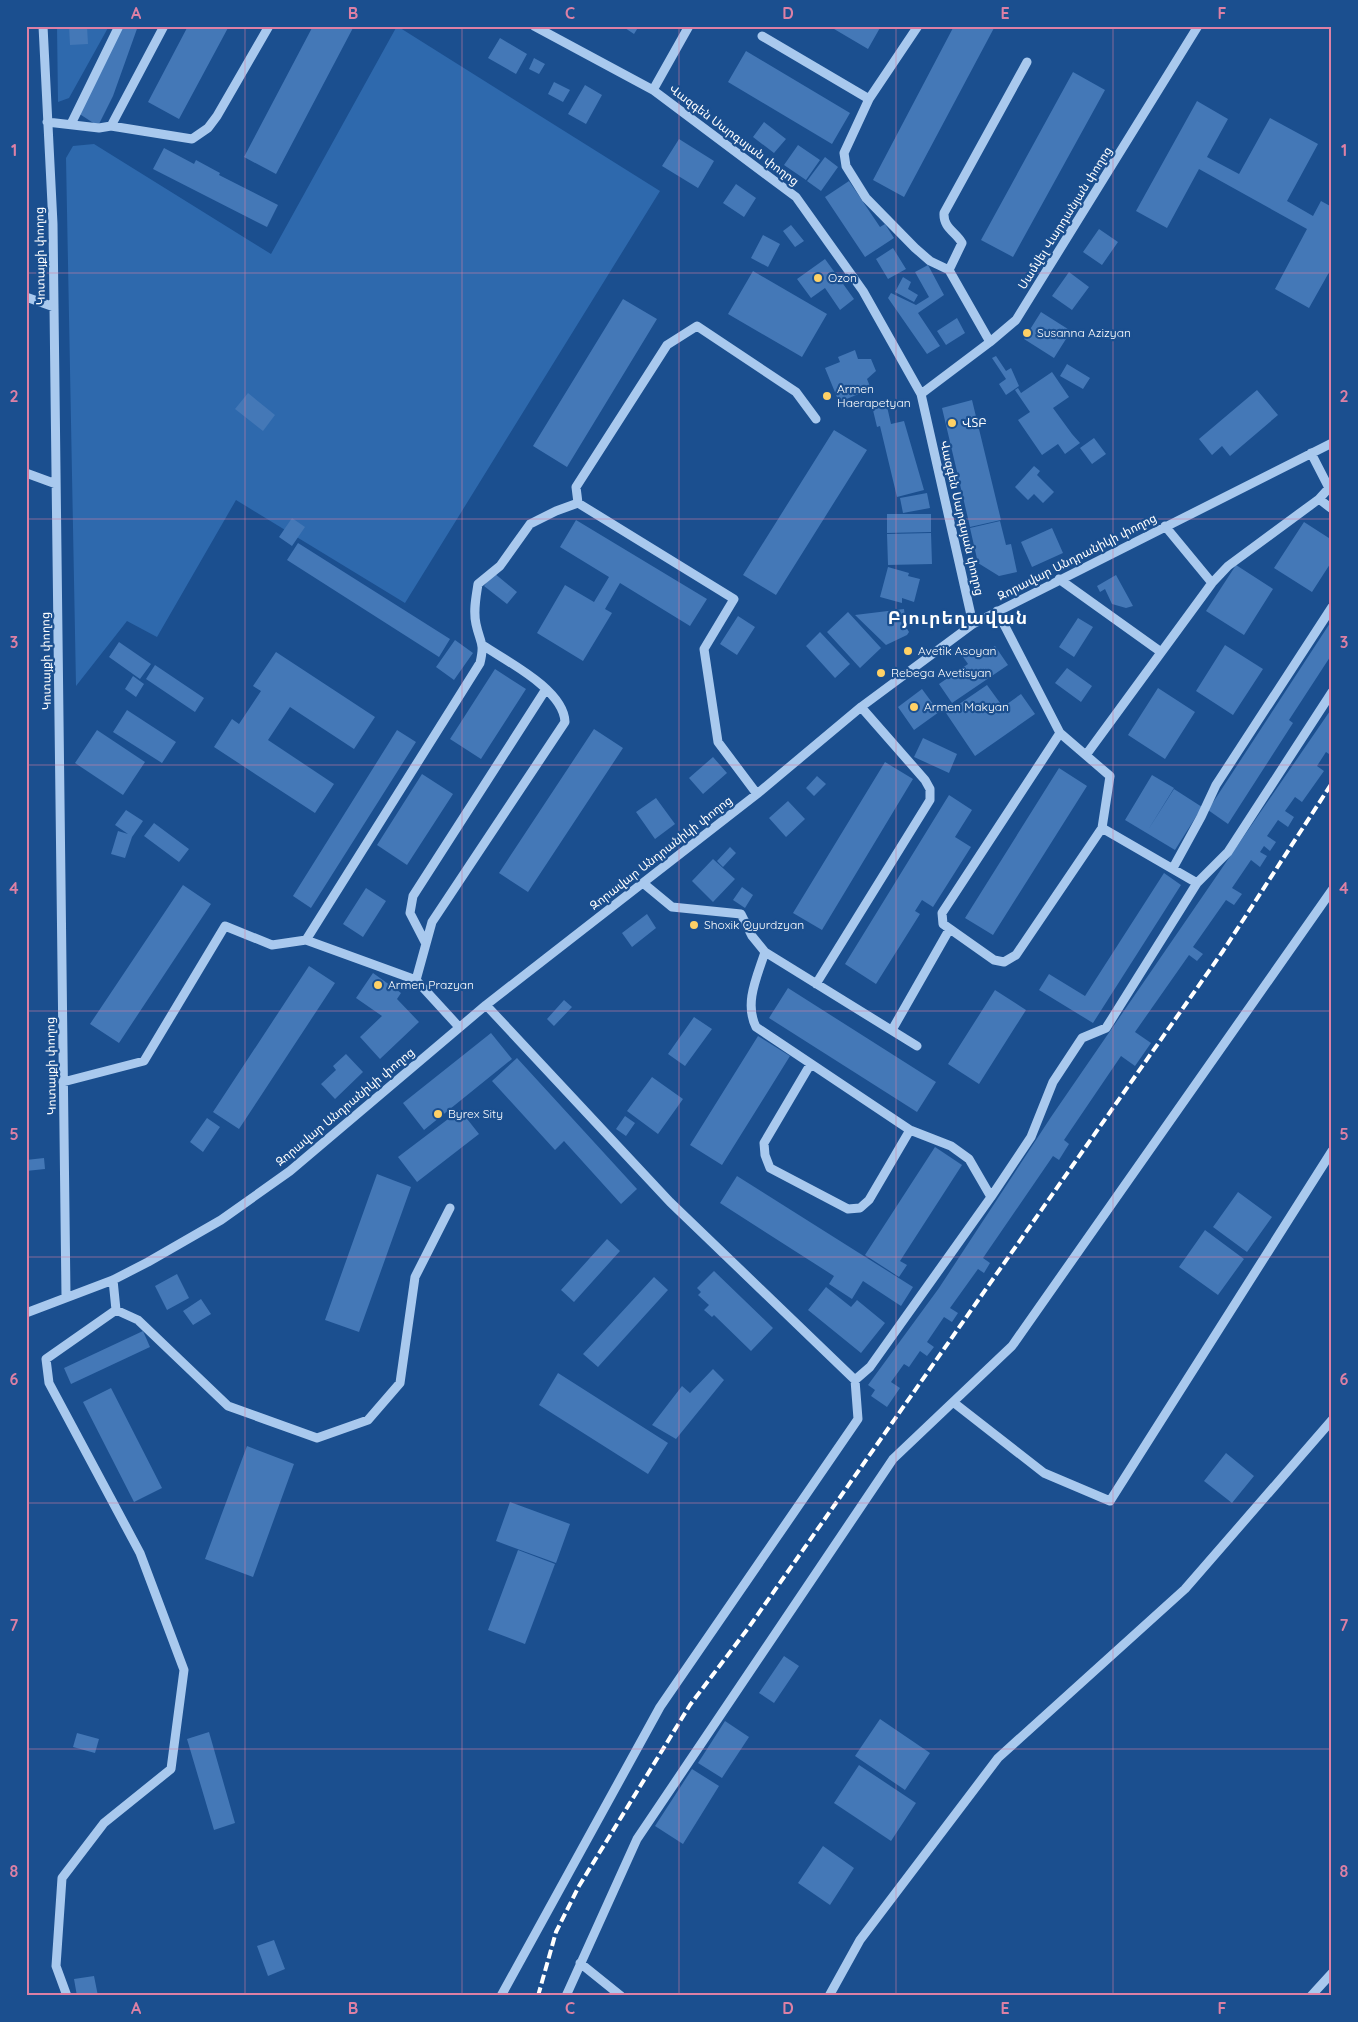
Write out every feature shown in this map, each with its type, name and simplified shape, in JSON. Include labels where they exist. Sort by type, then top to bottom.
[{"type":"street","name":"Կոտայքի փողոց","points":[[43,26],[52,207],[54,307],[66,1296]]},
{"type":"street","points":[[71,124],[85,92],[119,26]]},
{"type":"street","points":[[111,126],[164,26]]},
{"type":"street","points":[[47,122],[99,128],[111,126],[192,139],[201,134],[217,116],[268,26]]},
{"type":"street","name":"Վազգեն Սարգսյան փողոց","points":[[534,26],[653,90],[796,197],[863,291],[921,394],[973,624]]},
{"type":"street","points":[[653,90],[689,26]]},
{"type":"street","points":[[918,26],[868,99],[844,153],[846,166],[866,198],[888,222],[930,261],[949,270],[990,342]]},
{"type":"street","name":"Սամվել Վարդանյան փողոց","points":[[921,394],[1016,320],[1198,26]]},
{"type":"street","points":[[762,36],[868,99]]},
{"type":"street","points":[[949,270],[962,243],[943,220],[944,213],[1027,62]]},
{"type":"street","points":[[26,296],[54,307]]},
{"type":"street","points":[[578,504],[576,487],[667,345],[697,326],[796,392],[816,419]]},
{"type":"street","name":"Զորավար Անդրանիկի փողոց","points":[[26,1313],[66,1296],[113,1280],[187,1241],[221,1220],[290,1171],[486,1005],[757,794],[861,707],[973,624],[1332,443]]},
{"type":"street","points":[[1086,755],[1212,583],[1228,566],[1318,500],[1330,485],[1311,453]]},
{"type":"street","points":[[26,473],[56,484]]},
{"type":"street","points":[[1318,500],[1332,509]]},
{"type":"street","points":[[306,940],[480,663],[484,646],[476,624],[475,603],[478,584],[500,566],[530,524],[556,511],[578,504],[734,599],[704,649],[718,742],[757,794]]},
{"type":"street","points":[[1165,526],[1212,583]]},
{"type":"street","points":[[1059,579],[1161,652]]},
{"type":"street","points":[[1173,868],[1201,818],[1216,785],[1332,607]]},
{"type":"street","points":[[997,611],[1060,733],[1110,776],[1102,828],[1016,956],[1004,962],[994,960],[949,930],[943,924],[942,913],[1060,733]]},
{"type":"street","points":[[416,980],[432,922],[565,722],[565,712],[558,701],[546,689],[484,646]]},
{"type":"street","points":[[426,944],[410,913],[413,896],[546,689]]},
{"type":"street","points":[[855,1380],[870,1367],[991,1197],[1031,1137],[1053,1082],[1082,1038],[1106,1028],[1197,883],[1228,852],[1332,692]]},
{"type":"street","points":[[816,984],[930,800],[930,789],[925,780],[861,707]]},
{"type":"street","points":[[1102,828],[1197,883]]},
{"type":"street","points":[[643,883],[672,907],[741,914],[752,936],[765,952],[917,1046]]},
{"type":"street","points":[[566,1996],[637,1839],[893,1459],[1012,1346],[1332,890]]},
{"type":"street","points":[[63,1082],[144,1061],[225,926],[272,945],[306,940],[416,980],[459,1028]]},
{"type":"street","points":[[892,1030],[949,930]]},
{"type":"street","points":[[765,952],[753,988],[750,1006],[751,1017],[756,1027],[810,1065],[910,1130],[951,1146],[969,1159],[991,1197]]},
{"type":"street","points":[[486,1005],[670,1202],[855,1380],[858,1419],[660,1707],[501,1996]]},
{"type":"street","points":[[810,1065],[764,1143],[765,1155],[770,1168],[848,1209],[860,1208],[868,1200],[910,1130]]},
{"type":"street","points":[[953,1402],[1044,1473],[1110,1501],[1332,1151]]},
{"type":"street","points":[[116,1310],[138,1320],[228,1406],[317,1438],[368,1420],[400,1383],[415,1277],[450,1208]]},
{"type":"street","points":[[113,1280],[116,1310]]},
{"type":"street","points":[[67,1996],[56,1966],[62,1878],[104,1823],[171,1769],[184,1670],[140,1553],[49,1383],[46,1359],[116,1310]]},
{"type":"street","points":[[829,1996],[860,1940],[998,1758],[1185,1589],[1332,1420]]},
{"type":"street","points":[[580,1963],[621,1996]]},
{"type":"street","points":[[1311,1996],[1332,1973]]},
{"type":"shaded area","points":[[57,26],[109,26],[69,98],[58,102]]},
{"type":"shaded area","points":[[397,26],[660,191],[405,603],[236,500],[157,637],[127,621],[76,686],[66,158],[73,146],[94,144],[271,254]]},
{"type":"building","points":[[69,26],[87,26],[88,44],[70,45]]},
{"type":"building","points":[[123,26],[138,26],[113,96],[98,126],[75,111]]},
{"type":"building","points":[[188,26],[229,26],[179,119],[148,102]]},
{"type":"building","points":[[313,26],[354,26],[276,174],[244,157]]},
{"type":"building","points":[[622,26],[639,26],[634,34]]},
{"type":"building","points":[[829,26],[881,26],[868,49]]},
{"type":"building","points":[[954,26],[994,28],[904,197],[873,180]]},
{"type":"building","points":[[500,38],[527,54],[516,74],[488,58]]},
{"type":"building","points":[[746,51],[850,113],[832,144],[728,82]]},
{"type":"building","points":[[534,58],[545,64],[539,74],[529,69]]},
{"type":"building","points":[[1073,72],[1105,90],[1013,257],[981,240]]},
{"type":"building","points":[[554,82],[570,90],[563,102],[548,94]]},
{"type":"building","points":[[585,85],[602,95],[586,124],[568,114]]},
{"type":"building","points":[[1197,101],[1228,119],[1207,157],[1239,174],[1270,118],[1318,144],[1287,201],[1313,216],[1321,201],[1332,207],[1332,267],[1309,308],[1275,289],[1307,229],[1199,169],[1167,228],[1136,211]]},
{"type":"building","points":[[764,122],[786,139],[774,153],[753,137]]},
{"type":"building","points":[[679,139],[714,161],[698,188],[662,166]]},
{"type":"building","points":[[798,145],[820,160],[806,180],[784,165]]},
{"type":"building","points":[[164,148],[194,164],[196,160],[220,173],[219,175],[278,205],[267,227],[153,169]]},
{"type":"building","points":[[825,157],[838,167],[821,191],[807,181]]},
{"type":"building","points":[[849,181],[880,227],[885,224],[894,238],[865,257],[825,197]]},
{"type":"building","points":[[736,184],[756,198],[744,217],[723,203]]},
{"type":"building","points":[[791,225],[804,241],[795,247],[783,231]]},
{"type":"building","points":[[1099,229],[1118,242],[1102,265],[1083,252]]},
{"type":"building","points":[[763,235],[780,244],[768,267],[751,258]]},
{"type":"building","points":[[893,248],[906,269],[888,279],[876,259]]},
{"type":"building","points":[[825,259],[854,299],[840,310],[825,288],[811,298],[797,279]]},
{"type":"building","points":[[928,265],[944,295],[918,313],[940,346],[927,354],[888,298],[891,293],[916,305],[929,297],[915,272]]},
{"type":"building","points":[[753,271],[827,314],[802,357],[728,314]]},
{"type":"building","points":[[1069,272],[1089,287],[1072,310],[1052,296]]},
{"type":"building","points":[[903,277],[911,282],[908,289],[918,295],[914,302],[895,292]]},
{"type":"building","points":[[623,299],[657,319],[567,467],[533,446]]},
{"type":"building","points":[[1041,312],[1071,331],[1054,358],[1024,339]]},
{"type":"building","points":[[957,318],[965,333],[946,345],[937,331]]},
{"type":"building","points":[[855,350],[858,359],[871,359],[876,371],[867,379],[871,389],[839,402],[825,368],[840,362],[838,357]]},
{"type":"building","points":[[996,356],[1006,371],[1011,368],[1019,386],[1006,395],[999,384],[1006,379],[992,358]]},
{"type":"building","points":[[1067,364],[1090,378],[1083,389],[1060,376]]},
{"type":"building","points":[[1052,372],[1069,397],[1053,408],[1080,443],[1065,454],[1058,444],[1042,455],[1018,420],[1030,412],[1015,390],[1018,388],[1021,393]]},
{"type":"building","points":[[1257,390],[1278,415],[1230,456],[1222,446],[1212,455],[1199,439]]},
{"type":"building","points":[[248,393],[275,415],[263,431],[235,409]]},
{"type":"building","points":[[972,400],[1001,520],[970,527],[942,408]]},
{"type":"building","points":[[886,402],[891,424],[904,421],[924,490],[897,497],[880,426],[877,427],[872,406]]},
{"type":"building","points":[[834,430],[867,450],[776,595],[743,575]]},
{"type":"building","points":[[1094,438],[1106,454],[1092,464],[1080,448]]},
{"type":"building","points":[[1034,466],[1040,471],[1037,475],[1054,492],[1043,503],[1034,494],[1028,500],[1015,487]]},
{"type":"building","points":[[927,493],[930,508],[903,513],[900,498]]},
{"type":"building","points":[[887,514],[931,514],[931,532],[887,533]]},
{"type":"building","points":[[292,518],[305,527],[292,546],[279,537]]},
{"type":"building","points":[[576,520],[707,599],[690,626],[620,583],[605,609],[612,613],[583,661],[537,633],[565,585],[594,602],[609,577],[560,547]]},
{"type":"building","points":[[1000,521],[1006,545],[1011,544],[1017,572],[999,576],[978,563],[970,528]]},
{"type":"building","points":[[1304,522],[1332,540],[1332,561],[1312,592],[1274,568]]},
{"type":"building","points":[[1052,528],[1063,553],[1032,567],[1021,542]]},
{"type":"building","points":[[931,533],[932,564],[888,565],[887,534]]},
{"type":"building","points":[[298,543],[450,639],[439,657],[287,560]]},
{"type":"building","points":[[1236,565],[1273,589],[1244,635],[1206,611]]},
{"type":"building","points":[[888,567],[909,573],[908,576],[920,579],[914,602],[902,598],[902,603],[880,597]]},
{"type":"building","points":[[494,573],[517,592],[507,604],[484,586]]},
{"type":"building","points":[[1116,575],[1133,606],[1126,608],[1112,604],[1105,589],[1100,592],[1097,586]]},
{"type":"building","points":[[904,609],[906,627],[909,632],[907,635],[886,645],[855,615]]},
{"type":"building","points":[[848,612],[881,648],[860,668],[827,632]]},
{"type":"building","points":[[738,616],[755,627],[737,655],[720,644]]},
{"type":"building","points":[[1078,618],[1093,627],[1074,657],[1059,647]]},
{"type":"building","points":[[1332,620],[1332,654],[1289,720],[1293,723],[1228,824],[1208,810]]},
{"type":"building","points":[[820,632],[850,664],[835,678],[806,646]]},
{"type":"building","points":[[455,640],[473,653],[454,680],[436,667]]},
{"type":"building","points":[[119,642],[151,664],[140,679],[109,657]]},
{"type":"building","points":[[1225,645],[1263,669],[1233,715],[1196,691]]},
{"type":"building","points":[[995,646],[1008,665],[952,703],[939,684],[968,664],[961,654],[969,648],[976,659]]},
{"type":"building","points":[[276,652],[375,717],[354,749],[290,707],[268,740],[334,784],[315,813],[214,747],[232,719],[239,724],[261,691],[253,686]]},
{"type":"building","points":[[155,665],[204,698],[195,712],[146,679]]},
{"type":"building","points":[[1067,668],[1092,686],[1081,702],[1055,683]]},
{"type":"building","points":[[495,669],[526,689],[481,759],[450,739]]},
{"type":"building","points":[[133,676],[144,684],[136,697],[125,689]]},
{"type":"building","points":[[987,685],[1003,707],[1021,694],[1035,714],[975,756],[946,713]]},
{"type":"building","points":[[1158,688],[1195,712],[1165,759],[1128,735]]},
{"type":"building","points":[[922,689],[939,712],[914,730],[898,707]]},
{"type":"building","points":[[1332,708],[1332,756],[1326,752],[1317,766],[1324,771],[1302,802],[1295,797],[1285,811],[1294,817],[1288,827],[1278,820],[1267,836],[1276,842],[1270,851],[1264,846],[1260,852],[1267,856],[1260,867],[1251,860],[1232,888],[1242,894],[1234,905],[1226,900],[1193,947],[1203,954],[1197,961],[1189,955],[1135,1032],[1151,1043],[1135,1066],[1121,1056],[1064,1140],[1069,1144],[1059,1160],[1053,1156],[983,1258],[990,1263],[984,1273],[978,1269],[950,1308],[958,1313],[952,1322],[944,1317],[927,1342],[934,1347],[927,1356],[920,1351],[909,1367],[904,1364],[891,1382],[900,1388],[887,1407],[871,1396],[875,1390],[868,1385],[939,1288],[1051,1117]]},
{"type":"building","points":[[127,710],[176,742],[162,763],[113,732]]},
{"type":"building","points":[[594,729],[623,748],[528,892],[499,873]]},
{"type":"building","points":[[97,730],[145,762],[123,795],[75,763]]},
{"type":"building","points":[[397,730],[416,742],[311,908],[293,896]]},
{"type":"building","points":[[923,738],[957,754],[949,773],[914,757]]},
{"type":"building","points":[[713,757],[727,773],[703,794],[689,778]]},
{"type":"building","points":[[885,762],[913,779],[822,930],[793,913]]},
{"type":"building","points":[[1059,768],[1087,786],[993,935],[965,918]]},
{"type":"building","points":[[422,774],[453,794],[407,865],[377,845]]},
{"type":"building","points":[[1152,775],[1174,788],[1148,830],[1174,789],[1202,807],[1175,850],[1125,820]]},
{"type":"building","points":[[817,776],[826,784],[814,796],[806,788]]},
{"type":"building","points":[[949,795],[972,810],[955,837],[971,847],[933,907],[922,900],[915,911],[920,914],[876,984],[845,964]]},
{"type":"building","points":[[656,798],[675,824],[655,839],[636,812]]},
{"type":"building","points":[[788,801],[805,819],[786,837],[769,818]]},
{"type":"building","points":[[126,810],[143,821],[132,837],[125,858],[111,854],[118,831],[128,834],[115,825]]},
{"type":"building","points":[[154,823],[189,849],[179,862],[144,836]]},
{"type":"building","points":[[730,847],[736,853],[723,867],[717,861]]},
{"type":"building","points":[[713,859],[735,879],[713,902],[692,881]]},
{"type":"building","points":[[1164,873],[1181,885],[1093,1023],[1039,990],[1049,974],[1085,996]]},
{"type":"building","points":[[183,885],[211,904],[119,1043],[90,1024]]},
{"type":"building","points":[[742,887],[753,895],[745,908],[733,900]]},
{"type":"building","points":[[366,888],[386,901],[363,937],[343,924]]},
{"type":"building","points":[[647,914],[656,928],[632,947],[622,933]]},
{"type":"building","points":[[309,966],[335,983],[239,1129],[213,1112]]},
{"type":"building","points":[[373,973],[401,993],[397,999],[419,1022],[380,1059],[360,1037],[382,1016],[356,998]]},
{"type":"building","points":[[788,988],[936,1082],[917,1112],[769,1018]]},
{"type":"building","points":[[995,990],[1026,1010],[979,1084],[948,1064]]},
{"type":"building","points":[[564,1000],[572,1007],[554,1026],[547,1019]]},
{"type":"building","points":[[694,1017],[712,1029],[685,1066],[668,1054]]},
{"type":"building","points":[[491,1033],[512,1059],[424,1130],[403,1103]]},
{"type":"building","points":[[758,1036],[790,1056],[722,1165],[690,1145]]},
{"type":"building","points":[[346,1054],[363,1072],[335,1099],[321,1084],[336,1070],[333,1066]]},
{"type":"building","points":[[517,1058],[637,1189],[621,1204],[564,1141],[555,1150],[492,1081]]},
{"type":"building","points":[[652,1077],[683,1099],[658,1134],[627,1111]]},
{"type":"building","points":[[460,1110],[479,1134],[417,1182],[398,1157]]},
{"type":"building","points":[[625,1116],[635,1123],[626,1136],[616,1129]]},
{"type":"building","points":[[207,1118],[220,1127],[203,1152],[190,1142]]},
{"type":"building","points":[[935,1147],[962,1165],[900,1261],[907,1265],[899,1277],[865,1255]]},
{"type":"building","points":[[44,1158],[45,1169],[26,1171],[26,1160]]},
{"type":"building","points":[[377,1174],[411,1187],[359,1332],[325,1320]]},
{"type":"building","points":[[737,1176],[913,1287],[901,1306],[863,1281],[852,1299],[829,1284],[834,1276],[720,1203]]},
{"type":"building","points":[[1238,1192],[1272,1217],[1247,1252],[1213,1227]]},
{"type":"building","points":[[1205,1230],[1244,1259],[1218,1295],[1179,1267]]},
{"type":"building","points":[[607,1239],[620,1251],[574,1302],[561,1290]]},
{"type":"building","points":[[714,1271],[773,1328],[751,1351],[714,1315],[712,1317],[704,1310],[709,1305],[698,1295],[701,1292],[697,1288]]},
{"type":"building","points":[[177,1274],[189,1298],[167,1310],[155,1286]]},
{"type":"building","points":[[654,1277],[668,1290],[598,1367],[583,1354]]},
{"type":"building","points":[[826,1287],[851,1307],[857,1300],[885,1323],[861,1353],[808,1310]]},
{"type":"building","points":[[201,1299],[211,1314],[193,1325],[183,1311]]},
{"type":"building","points":[[143,1331],[150,1347],[71,1384],[64,1368]]},
{"type":"building","points":[[713,1369],[724,1380],[676,1439],[652,1425],[682,1386],[690,1393]]},
{"type":"building","points":[[558,1373],[668,1443],[648,1474],[539,1405]]},
{"type":"building","points":[[111,1388],[162,1488],[134,1502],[83,1402]]},
{"type":"building","points":[[247,1446],[294,1464],[253,1577],[205,1559]]},
{"type":"building","points":[[1226,1453],[1254,1476],[1232,1503],[1204,1481]]},
{"type":"building","points":[[510,1502],[570,1524],[556,1563],[496,1541]]},
{"type":"building","points":[[518,1550],[555,1564],[525,1644],[488,1630]]},
{"type":"building","points":[[784,1656],[799,1666],[774,1703],[759,1693]]},
{"type":"building","points":[[880,1719],[930,1753],[905,1790],[855,1756]]},
{"type":"building","points":[[725,1721],[749,1737],[722,1778],[698,1763]]},
{"type":"building","points":[[209,1732],[235,1823],[214,1830],[187,1739]]},
{"type":"building","points":[[77,1733],[99,1739],[95,1753],[73,1747]]},
{"type":"building","points":[[859,1765],[916,1803],[891,1841],[834,1803]]},
{"type":"building","points":[[692,1769],[719,1786],[683,1844],[655,1826]]},
{"type":"building","points":[[823,1846],[854,1868],[830,1905],[798,1883]]},
{"type":"building","points":[[274,1940],[285,1969],[268,1976],[257,1946]]},
{"type":"building","points":[[94,1976],[98,1996],[77,1996],[74,1979]]},
{"type":"railway","points":[[538,1996],[556,1932],[579,1886],[690,1705],[749,1627],[1223,951],[1332,783]]},
{"type":"place","name":"Ozon","points":[[818,278]]},
{"type":"place","name":"Susanna Azizyan","points":[[1027,333]]},
{"type":"place","name":"Armen Haerapetyan","points":[[827,396]]},
{"type":"place","name":"ՎՏԲ","points":[[952,423]]},
{"type":"place","name":"Avetik Asoyan","points":[[908,651]]},
{"type":"place","name":"Rebega Avetisyan","points":[[881,673]]},
{"type":"place","name":"Armen Makyan","points":[[914,707]]},
{"type":"place","name":"Shoxik Qyurdzyan","points":[[694,925]]},
{"type":"place","name":"Armen Prazyan","points":[[378,985]]},
{"type":"place","name":"Byrex Sity","points":[[438,1114]]},
{"type":"district","name":"Բյուրեղավան","points":[[958,618]]}]
